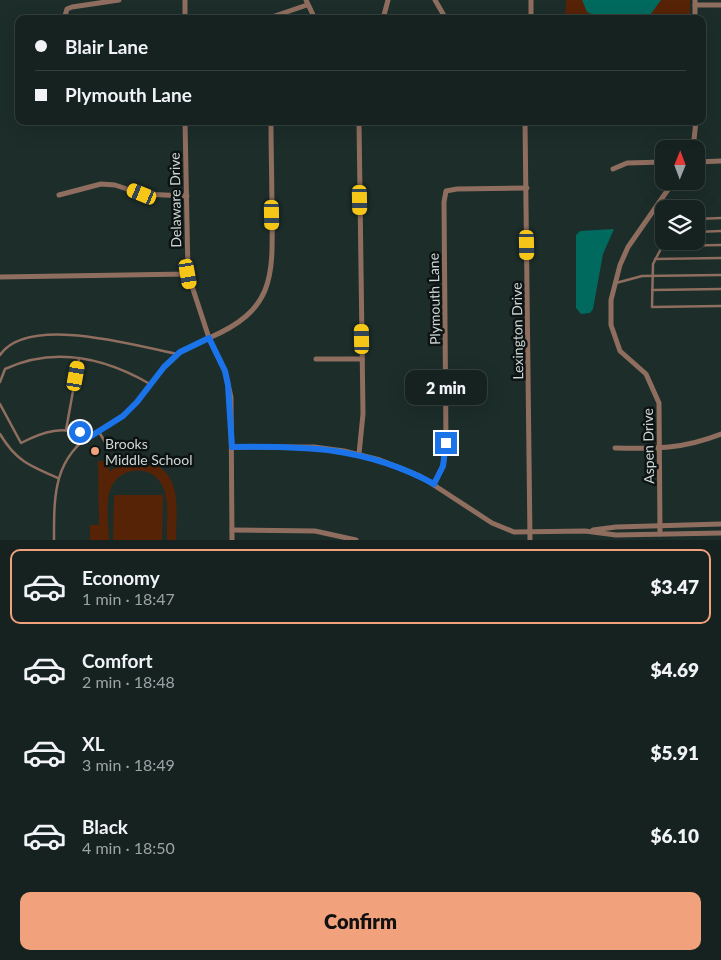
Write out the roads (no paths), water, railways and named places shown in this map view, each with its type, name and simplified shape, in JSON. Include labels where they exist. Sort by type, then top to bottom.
[{"type":"street","points":[[65,15],[67,9],[72,7],[119,0]]},
{"type":"street","points":[[185,0],[185,15]]},
{"type":"street","points":[[385,15],[388,0]]},
{"type":"street","points":[[435,0],[444,15]]},
{"type":"street","points":[[531,0],[531,15]]},
{"type":"street","points":[[276,15],[307,2],[313,15]]},
{"type":"street","points":[[695,15],[695,2],[721,5]]},
{"type":"street","name":"Delaware Drive","points":[[185,125],[188,274],[209,338],[225,371],[228,385],[232,447],[232,540]]},
{"type":"street","points":[[209,338],[229,330],[248,315],[260,300],[269,281],[273,252],[271,125]]},
{"type":"street","points":[[359,125],[363,427],[359,454]]},
{"type":"street","name":"Lexington Drive","points":[[525,125],[530,540]]},
{"type":"street","points":[[693,140],[695,125]]},
{"type":"street","points":[[705,162],[721,161]]},
{"type":"street","points":[[613,169],[627,163],[655,162]]},
{"type":"street","points":[[59,196],[101,184],[115,185],[148,195],[187,196]]},
{"type":"street","name":"Plymouth Lane","points":[[434,484],[443,466],[446,443],[444,202],[446,191],[458,189],[526,188]]},
{"type":"street","name":"Aspen Drive","points":[[660,534],[659,403],[646,374],[620,351],[611,325],[614,284],[628,247],[668,190]]},
{"type":"street","points":[[0,277],[188,274]]},
{"type":"street","points":[[316,359],[362,359]]},
{"type":"street","points":[[615,448],[659,449],[695,444],[721,434]]},
{"type":"street","points":[[232,447],[303,447],[359,454],[393,464],[434,484],[497,526],[514,532],[585,531],[616,527],[721,524]]},
{"type":"street","points":[[232,530],[314,531],[356,540]]},
{"type":"street","points":[[585,531],[616,535],[721,533]]},
{"type":"lane","points":[[705,218],[721,218]]},
{"type":"lane","points":[[705,232],[721,231]]},
{"type":"lane","points":[[705,245],[721,245]]},
{"type":"lane","points":[[659,250],[655,259],[652,276],[652,307],[721,306]]},
{"type":"lane","points":[[655,259],[721,258]]},
{"type":"lane","points":[[614,284],[635,277],[721,275]]},
{"type":"lane","points":[[652,290],[721,289]]},
{"type":"lane","points":[[0,355],[12,344],[28,338],[68,334],[101,338],[177,354]]},
{"type":"lane","points":[[54,540],[54,492],[58,478],[72,452],[98,430],[123,416],[177,354],[209,338]]},
{"type":"lane","points":[[0,382],[5,369],[18,363],[42,357],[79,358],[114,365],[150,384]]},
{"type":"lane","points":[[66,430],[79,358]]},
{"type":"lane","points":[[0,404],[21,443],[44,432],[66,430],[80,432],[88,438]]},
{"type":"lane","points":[[98,430],[105,442],[121,442]]},
{"type":"lane","points":[[0,434],[20,460],[58,478]]},
{"type":"place","name":"Brooks Middle School","points":[[95,451]]}]
